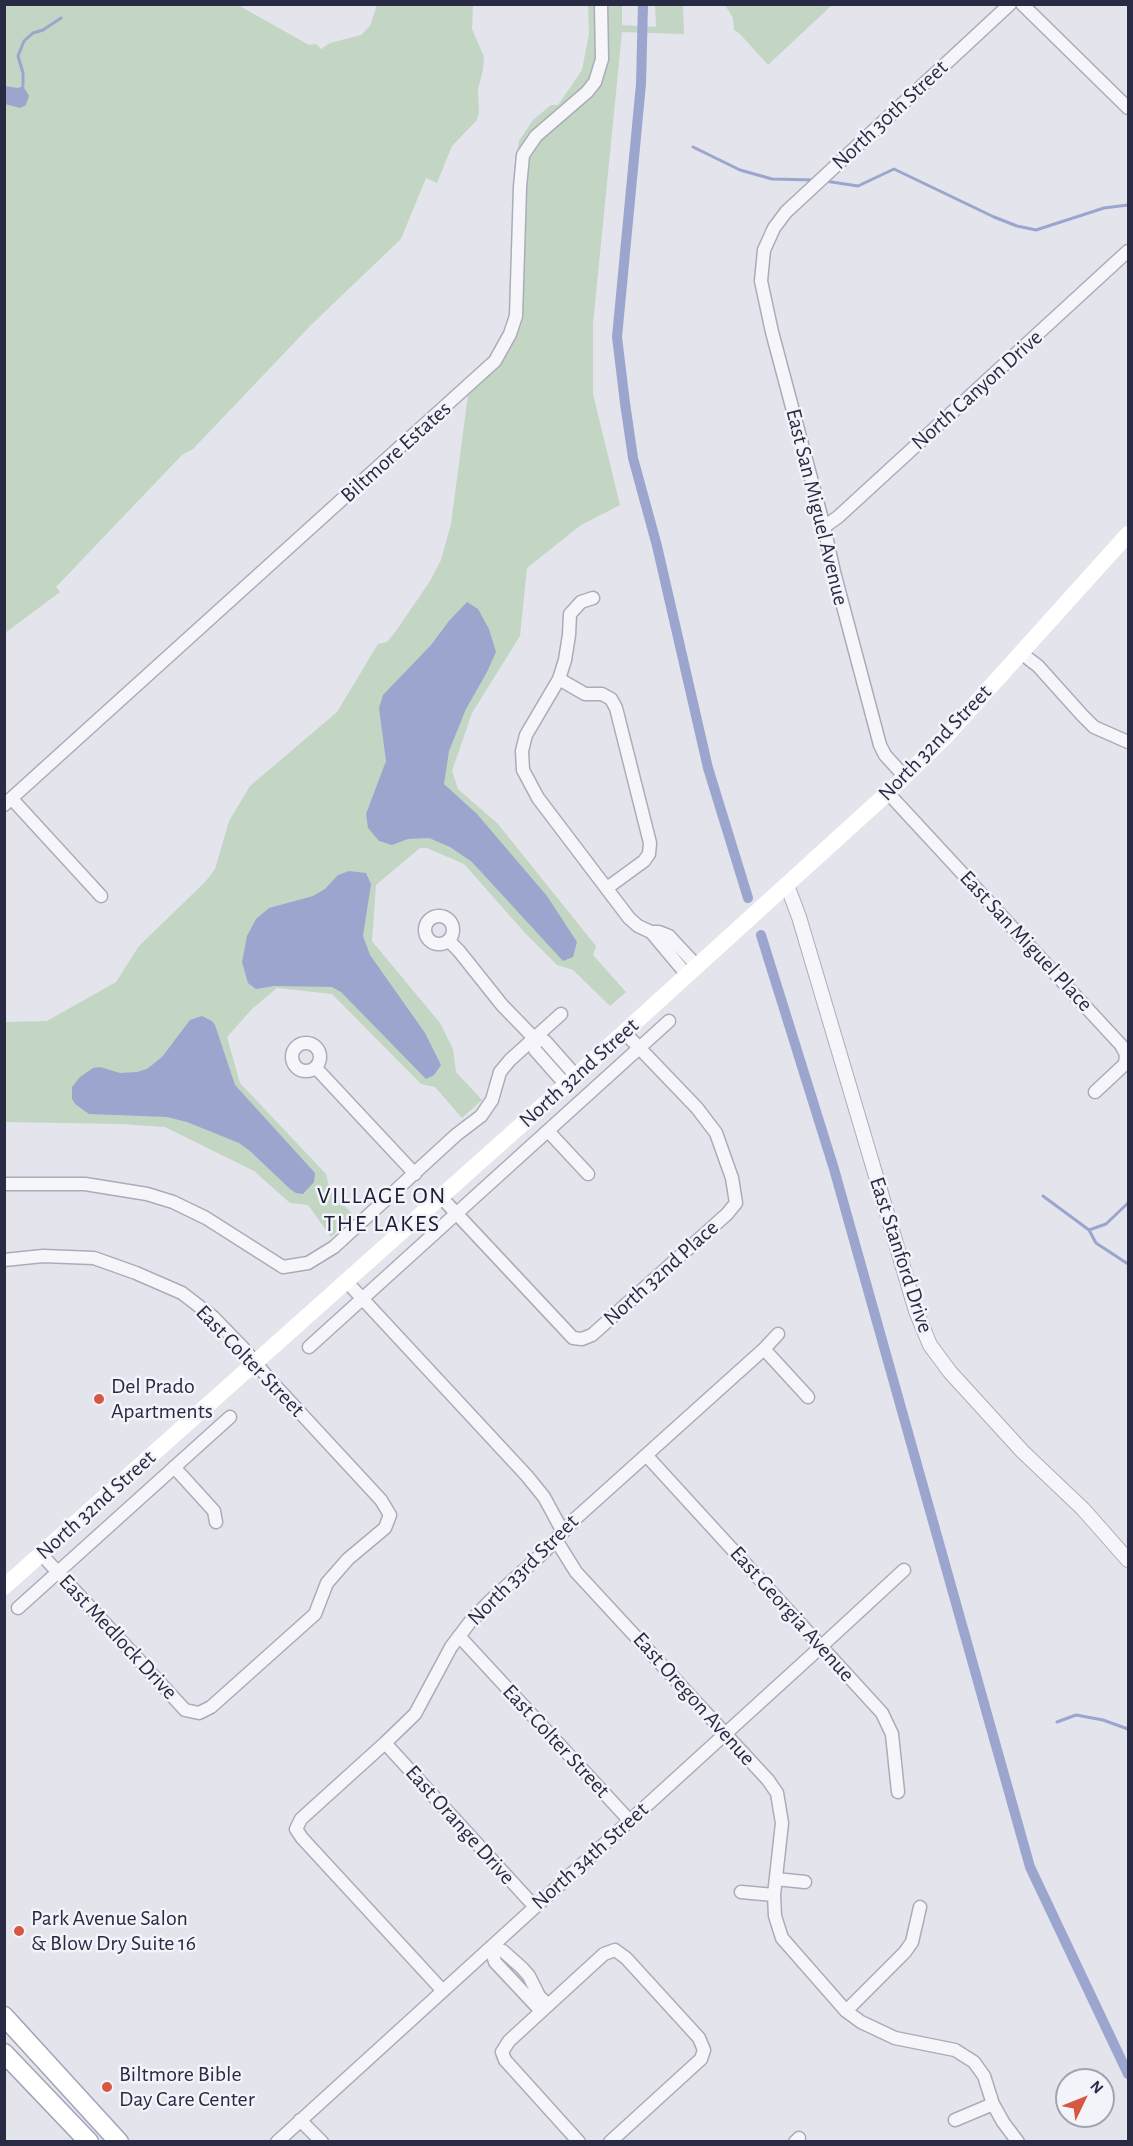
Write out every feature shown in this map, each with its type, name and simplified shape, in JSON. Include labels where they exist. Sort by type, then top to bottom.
[{"type":"main road","name":"North 32nd Street","points":[[4,1587],[736,932],[888,793],[947,735],[1128,534]]},
{"type":"main road","points":[[4,2016],[119,2142]]},
{"type":"main road","points":[[4,2054],[89,2142]]},
{"type":"main road","points":[[33,2083],[52,2067]]},
{"type":"street","name":"Biltmore Estates","points":[[8,802],[495,361],[510,334],[516,316],[520,187],[524,155],[536,136],[587,92],[595,82],[602,59],[601,4]]},
{"type":"street","name":"North 30th Street","points":[[774,228],[786,212],[1010,4]]},
{"type":"street","points":[[1022,4],[1128,108]]},
{"type":"street","name":"East San Miguel Avenue","points":[[774,228],[764,250],[761,281],[772,332],[880,745],[885,755],[905,777]]},
{"type":"street","name":"North Canyon Drive","points":[[824,527],[838,517],[1128,251]]},
{"type":"street","points":[[592,598],[580,602],[570,614],[565,660],[559,679],[526,735],[522,751],[523,770],[538,798],[629,918],[638,926],[651,932],[692,971]]},
{"type":"street","points":[[1021,652],[1038,666],[1094,726],[1128,742]]},
{"type":"street","points":[[559,679],[585,694],[603,694],[611,699],[616,708],[650,843],[649,854],[644,861],[607,888]]},
{"type":"street","name":"East San Miguel Place","points":[[888,793],[1121,1045],[1126,1054],[1125,1064],[1095,1092]]},
{"type":"street","points":[[8,802],[101,896]]},
{"type":"street","name":"East Stanford Drive","points":[[787,885],[799,917],[916,1311],[930,1345],[950,1372],[1023,1452],[1083,1509],[1128,1560]]},
{"type":"street","points":[[449,941],[502,1005],[534,1038],[535,1050],[548,1055],[571,1080]]},
{"type":"street","points":[[4,1184],[85,1184],[111,1187],[173,1202],[206,1218],[283,1267],[308,1263],[334,1247],[456,1135],[481,1116],[492,1100],[500,1072],[510,1060],[561,1014]]},
{"type":"street","name":"North 32nd Street","points":[[309,1347],[669,1021]]},
{"type":"street","points":[[624,1032],[639,1048]]},
{"type":"street","name":"North 32nd Place","points":[[457,1213],[573,1338],[582,1339],[592,1335],[727,1214],[736,1203],[732,1178],[716,1133],[697,1108],[639,1048]]},
{"type":"street","points":[[316,1068],[415,1174]]},
{"type":"street","points":[[548,1131],[588,1174]]},
{"type":"street","points":[[441,1196],[457,1213]]},
{"type":"street","name":"East Colter Street","points":[[4,1260],[43,1256],[94,1258],[182,1293],[213,1317],[381,1500],[390,1515],[385,1528],[348,1559],[327,1583],[315,1614],[211,1707],[199,1713]]},
{"type":"street","name":"East Oregon Avenue","points":[[346,1281],[527,1476],[544,1497],[576,1572],[768,1780],[777,1793],[782,1823],[774,1895],[775,1916],[783,1938],[846,2011],[876,2030],[895,2038],[956,2050],[974,2062],[984,2076],[993,2104],[1018,2142]]},
{"type":"street","name":"North 33rd Street","points":[[443,1991],[302,1838],[296,1829],[301,1819],[415,1714],[459,1636],[490,1601],[575,1519],[778,1334]]},
{"type":"street","points":[[764,1349],[808,1398]]},
{"type":"street","name":"North 32nd Street","points":[[18,1608],[230,1417]]},
{"type":"street","name":"East Georgia Avenue","points":[[646,1455],[882,1713],[892,1734],[898,1792]]},
{"type":"street","points":[[174,1467],[214,1511],[216,1522]]},
{"type":"street","name":"East Medlock Drive","points":[[41,1554],[185,1710],[199,1713]]},
{"type":"street","name":"North 34th Street","points":[[277,2142],[904,1570]]},
{"type":"street","name":"East Colter Street","points":[[459,1636],[629,1820]]},
{"type":"street","name":"East Orange Drive","points":[[386,1743],[535,1907]]},
{"type":"street","points":[[776,1879],[805,1882]]},
{"type":"street","points":[[741,1892],[774,1895]]},
{"type":"street","points":[[846,2011],[905,1952],[912,1942],[920,1907]]},
{"type":"street","points":[[491,1947],[503,1951],[522,1968],[545,2008]]},
{"type":"street","points":[[491,1947],[495,1962],[510,1979],[545,2008]]},
{"type":"street","points":[[579,2142],[505,2060],[502,2052],[508,2041],[604,1954],[615,1950],[626,1958],[699,2038],[704,2050],[700,2059],[610,2142]]},
{"type":"street","points":[[510,1979],[522,1968]]},
{"type":"street","points":[[955,2120],[993,2104]]},
{"type":"street","points":[[300,2120],[322,2142]]},
{"type":"green space","points":[[5,5],[238,5],[309,45],[316,44],[321,49],[330,43],[361,35],[370,26],[377,5],[473,5],[472,29],[484,57],[478,89],[477,120],[452,146],[437,183],[426,178],[401,239],[312,324],[193,449],[182,455],[56,587],[60,592],[5,633]]},
{"type":"green space","points":[[588,5],[622,5],[622,25],[656,27],[655,5],[683,5],[684,34],[622,32],[593,324],[593,394],[620,505],[581,525],[527,568],[520,636],[472,713],[452,771],[458,789],[498,824],[596,946],[593,955],[626,992],[610,1006],[573,970],[557,965],[525,933],[464,864],[427,848],[420,848],[376,885],[372,941],[440,1023],[453,1049],[456,1072],[482,1100],[462,1118],[435,1087],[421,1084],[332,994],[277,988],[252,1009],[227,1037],[240,1083],[326,1174],[330,1190],[354,1216],[331,1237],[308,1205],[290,1203],[254,1171],[165,1127],[5,1122],[5,1022],[47,1021],[116,982],[139,946],[206,881],[215,869],[229,821],[250,786],[337,712],[378,644],[387,642],[396,631],[430,581],[441,560],[451,524],[468,395],[502,361],[521,325],[524,233],[515,169],[519,141],[533,120],[551,105],[558,105],[582,70],[589,33]]},
{"type":"green space","points":[[725,5],[832,5],[768,65],[734,30],[733,18]]},
{"type":"water","points":[[4,86],[18,88],[23,86],[29,96],[26,105],[20,108],[5,104]]},
{"type":"water","points":[[467,602],[478,609],[489,629],[496,652],[466,709],[449,751],[444,784],[477,814],[547,896],[577,942],[573,957],[563,961],[472,862],[450,847],[429,838],[408,839],[392,845],[379,841],[368,828],[366,814],[386,761],[379,708],[383,695],[431,645]]},
{"type":"water","points":[[349,871],[366,873],[371,884],[363,936],[370,955],[425,1033],[441,1065],[434,1075],[426,1079],[341,992],[332,987],[274,986],[256,989],[248,983],[242,962],[247,936],[256,919],[269,908],[313,896],[325,889],[338,875]]},
{"type":"water","points":[[202,1016],[215,1025],[235,1085],[315,1173],[314,1182],[303,1194],[290,1189],[239,1143],[187,1122],[167,1117],[89,1114],[72,1099],[72,1087],[80,1077],[93,1068],[100,1067],[120,1073],[147,1069],[162,1057],[190,1020]]},
{"type":"waterway","points":[[643,4],[641,84],[617,337],[633,458],[657,546],[708,768],[748,898]]},
{"type":"waterway","points":[[23,86],[23,73],[18,56],[24,41],[33,33],[43,30],[61,18]]},
{"type":"waterway","points":[[693,147],[740,170],[772,179],[815,180]]},
{"type":"waterway","points":[[825,181],[858,186],[894,169],[994,217],[1036,230],[1104,208],[1128,205]]},
{"type":"waterway","points":[[761,935],[834,1169],[1030,1867],[1128,2074]]},
{"type":"waterway","points":[[1043,1196],[1089,1230],[1096,1243],[1128,1264]]},
{"type":"waterway","points":[[1089,1230],[1106,1224],[1128,1203]]},
{"type":"waterway","points":[[1057,1722],[1076,1715],[1103,1720],[1128,1729]]},
{"type":"place","name":"Del Prado Apartments","points":[[99,1399]]},
{"type":"place","name":"Park Avenue Salon & Blow Dry Suite 16","points":[[19,1931]]},
{"type":"place","name":"Biltmore Bible Day Care Center","points":[[107,2087]]},
{"type":"district","name":"VILLAGE ON THE LAKES","points":[[382,1210]]}]
